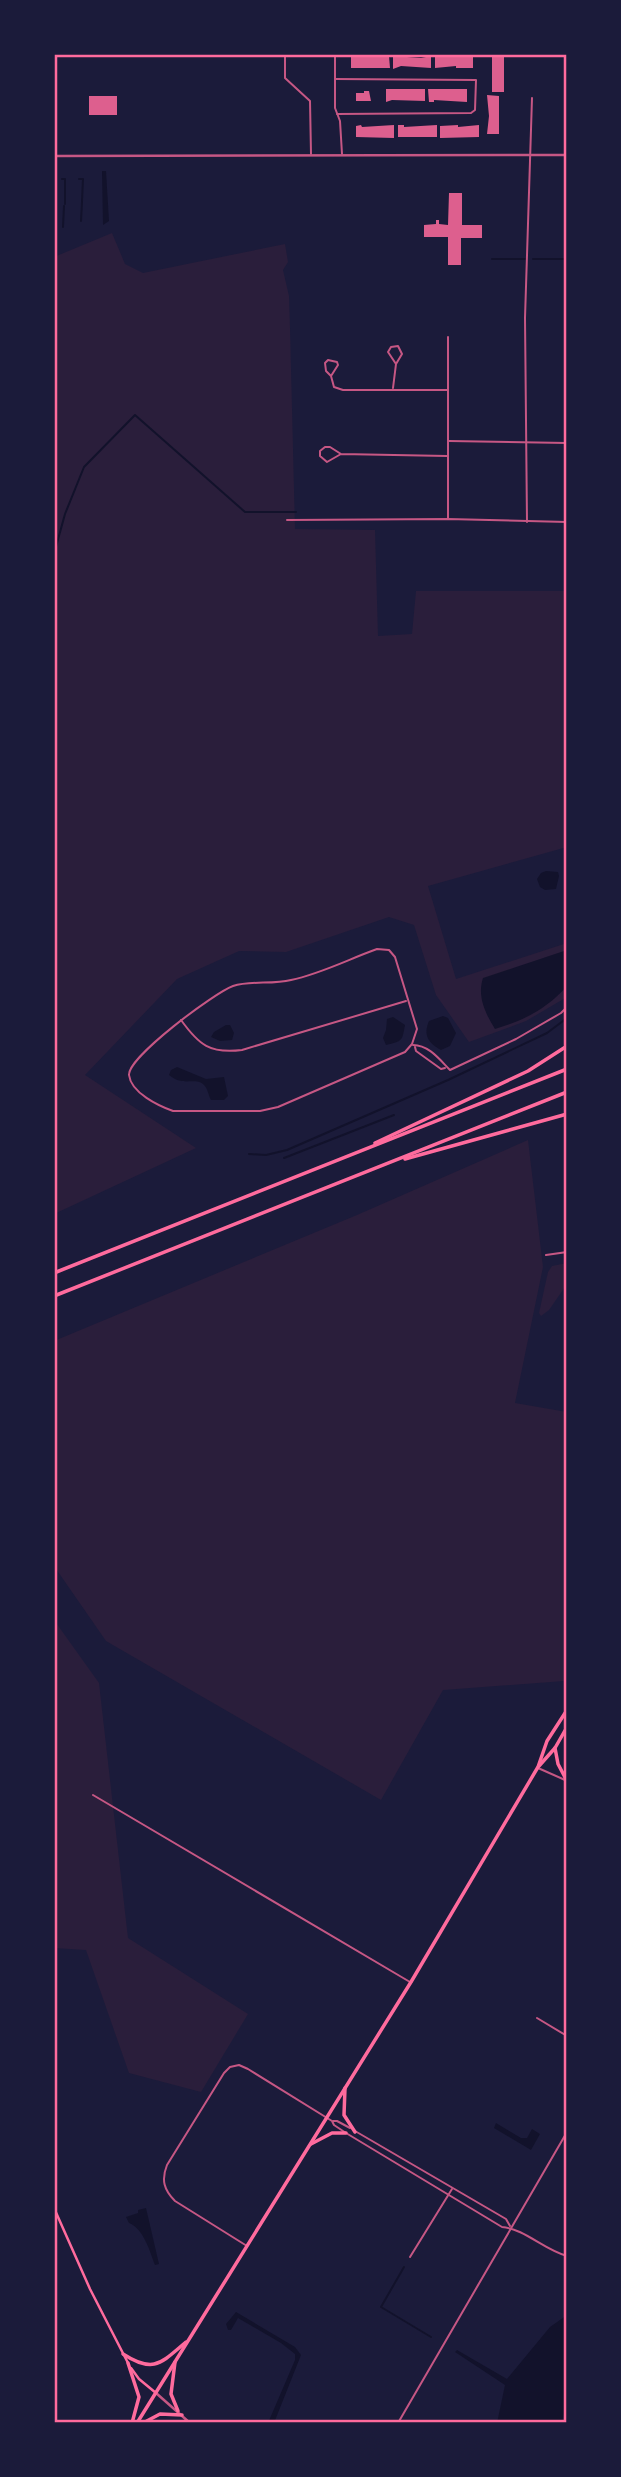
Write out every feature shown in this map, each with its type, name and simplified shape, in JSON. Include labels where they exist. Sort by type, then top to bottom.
[{"type":"main road","points":[[353,1154],[528,1071],[567,1046]]},
{"type":"main road","points":[[54,1273],[567,1069]]},
{"type":"main road","points":[[54,1296],[567,1092]]},
{"type":"main road","points":[[389,1163],[567,1114]]},
{"type":"main road","points":[[134,2423],[156,2393],[411,1982],[537,1767],[547,1741],[567,1710]]},
{"type":"main road","points":[[537,1767],[555,1748],[567,1727]]},
{"type":"main road","points":[[555,1748],[558,1764],[567,1781]]},
{"type":"main road","points":[[345,2088],[344,2112],[355,2132]]},
{"type":"main road","points":[[309,2145],[332,2133],[346,2133]]},
{"type":"main road","points":[[54,2208],[123,2354],[139,2379],[156,2393]]},
{"type":"main road","points":[[123,2354],[139,2364],[155,2365],[190,2338]]},
{"type":"main road","points":[[143,2423],[160,2414],[180,2413],[170,2394],[176,2360]]},
{"type":"main road","points":[[128,2363],[139,2397],[134,2423]]},
{"type":"street","points":[[285,54],[285,78],[305,95],[311,107],[311,155]]},
{"type":"street","points":[[335,54],[335,108],[342,136],[342,155]]},
{"type":"street","points":[[335,79],[476,80],[475,110],[471,113],[337,114]]},
{"type":"street","points":[[527,522],[526,313],[532,98]]},
{"type":"street","points":[[54,156],[567,155]]},
{"type":"street","points":[[448,337],[448,519]]},
{"type":"street","points":[[393,390],[396,364],[402,354],[398,346],[391,347],[388,352],[396,364]]},
{"type":"street","points":[[331,376],[338,365],[333,360],[328,360],[324,363],[334,387],[343,390],[448,390]]},
{"type":"street","points":[[448,441],[567,443]]},
{"type":"street","points":[[341,454],[330,447],[320,451],[320,456],[327,462],[341,454],[447,456]]},
{"type":"street","points":[[286,520],[448,519],[567,522]]},
{"type":"street","points":[[377,949],[389,950],[395,957],[417,1029],[413,1045],[405,1052],[278,1107],[260,1111],[173,1111],[136,1090],[129,1074],[132,1066],[164,1033],[181,1020],[224,990],[236,985],[291,981],[377,949]]},
{"type":"street","points":[[181,1020],[194,1039],[223,1053],[242,1050],[407,1000]]},
{"type":"street","points":[[413,1045],[416,1051],[441,1069],[446,1067],[450,1070],[495,1049],[561,1013],[567,1007]]},
{"type":"street","points":[[413,1045],[420,1045],[446,1063],[446,1067]]},
{"type":"street","points":[[435,1064],[439,1058]]},
{"type":"street","points":[[546,1255],[567,1252]]},
{"type":"street","points":[[537,1767],[567,1781]]},
{"type":"street","points":[[93,1795],[411,1982]]},
{"type":"street","points":[[537,2018],[567,2036]]},
{"type":"street","points":[[247,2246],[175,2201],[164,2185],[167,2165],[224,2073],[235,2066],[248,2069],[332,2121],[346,2133],[502,2227],[511,2227]]},
{"type":"street","points":[[332,2121],[337,2121],[506,2219],[511,2227],[551,2250],[567,2256]]},
{"type":"street","points":[[398,2423],[567,2132]]},
{"type":"street","points":[[410,2257],[453,2188]]},
{"type":"street","points":[[156,2393],[190,2423]]},
{"type":"shaded area","points":[[102,171],[106,171],[109,221],[103,225]]},
{"type":"shaded area","points":[[112,233],[125,264],[143,273],[285,244],[288,262],[283,270],[289,296],[295,529],[375,530],[378,636],[412,634],[416,591],[567,591],[567,847],[428,886],[456,979],[567,943],[567,997],[526,1021],[469,1042],[436,995],[414,925],[389,917],[286,952],[239,951],[177,979],[85,1075],[196,1148],[54,1214],[54,257]]},
{"type":"shaded area","points":[[546,871],[558,872],[556,889],[545,890],[540,887],[537,879]]},
{"type":"shaded area","points":[[567,950],[567,986],[552,1001],[534,1013],[495,1029],[483,1004],[483,978]]},
{"type":"shaded area","points":[[443,1016],[448,1018],[456,1033],[450,1046],[441,1050],[430,1041],[427,1030],[429,1021]]},
{"type":"shaded area","points":[[393,1017],[405,1025],[403,1034],[401,1040],[386,1045],[383,1038],[387,1019]]},
{"type":"shaded area","points":[[230,1025],[234,1033],[232,1040],[220,1041],[211,1037],[214,1032]]},
{"type":"shaded area","points":[[177,1067],[206,1079],[224,1077],[228,1096],[224,1100],[211,1100],[206,1087],[200,1082],[174,1079],[169,1075],[171,1070]]},
{"type":"shaded area","points":[[528,1140],[543,1267],[515,1403],[567,1412],[567,1675],[564,1681],[443,1690],[381,1800],[106,1641],[54,1566],[54,1341],[357,1215]]},
{"type":"shaded area","points":[[567,1263],[567,1284],[549,1310],[541,1316],[539,1313],[548,1272],[552,1266]]},
{"type":"shaded area","points":[[54,1620],[99,1683],[128,1938],[248,2014],[201,2092],[129,2073],[86,1950],[54,1948]]},
{"type":"shaded area","points":[[496,2123],[521,2138],[527,2138],[532,2129],[540,2134],[531,2150],[494,2128]]},
{"type":"shaded area","points":[[146,2208],[159,2264],[155,2265],[139,2230],[129,2223],[126,2217]]},
{"type":"shaded area","points":[[236,2312],[295,2347],[301,2355],[274,2423],[268,2423],[295,2360],[295,2354],[238,2318],[231,2330],[228,2330],[226,2324]]},
{"type":"shaded area","points":[[567,2315],[567,2398],[562,2423],[497,2423],[505,2385],[455,2352],[457,2350],[507,2379],[550,2327]]},
{"type":"building","points":[[492,54],[504,54],[504,92],[492,92]]},
{"type":"building","points":[[351,56],[389,56],[390,68],[351,68]]},
{"type":"building","points":[[393,56],[431,56],[431,68],[401,66],[393,69]]},
{"type":"building","points":[[435,56],[473,56],[473,68],[435,68]]},
{"type":"building","points":[[386,89],[425,89],[425,101],[386,102]]},
{"type":"building","points":[[428,89],[467,89],[467,102],[429,102]]},
{"type":"building","points":[[369,91],[371,101],[356,101],[356,93]]},
{"type":"building","points":[[487,95],[499,96],[499,134],[487,134]]},
{"type":"building","points":[[89,96],[117,96],[117,115],[89,115]]},
{"type":"building","points":[[394,125],[394,138],[356,137],[356,126]]},
{"type":"building","points":[[398,125],[437,125],[437,137],[398,137]]},
{"type":"building","points":[[479,125],[479,137],[440,138],[440,126]]},
{"type":"building","points":[[449,193],[462,193],[462,225],[482,225],[482,238],[461,238],[461,265],[448,265],[448,237],[424,237],[424,225],[436,224],[436,220],[439,220],[439,224],[448,225]]},
{"type":"waterway","points":[[62,179],[65,179],[65,204]]},
{"type":"waterway","points":[[79,179],[83,179],[82,201]]},
{"type":"waterway","points":[[81,221],[82,202]]},
{"type":"waterway","points":[[63,227],[64,206]]},
{"type":"waterway","points":[[492,259],[525,259]]},
{"type":"waterway","points":[[533,259],[567,259]]},
{"type":"waterway","points":[[54,554],[65,514],[84,467],[135,415],[245,512],[296,512]]},
{"type":"waterway","points":[[249,1154],[266,1155],[287,1150],[448,1080],[547,1033],[567,1018]]},
{"type":"waterway","points":[[284,1158],[394,1115]]},
{"type":"waterway","points":[[404,2267],[381,2307],[431,2337]]}]
